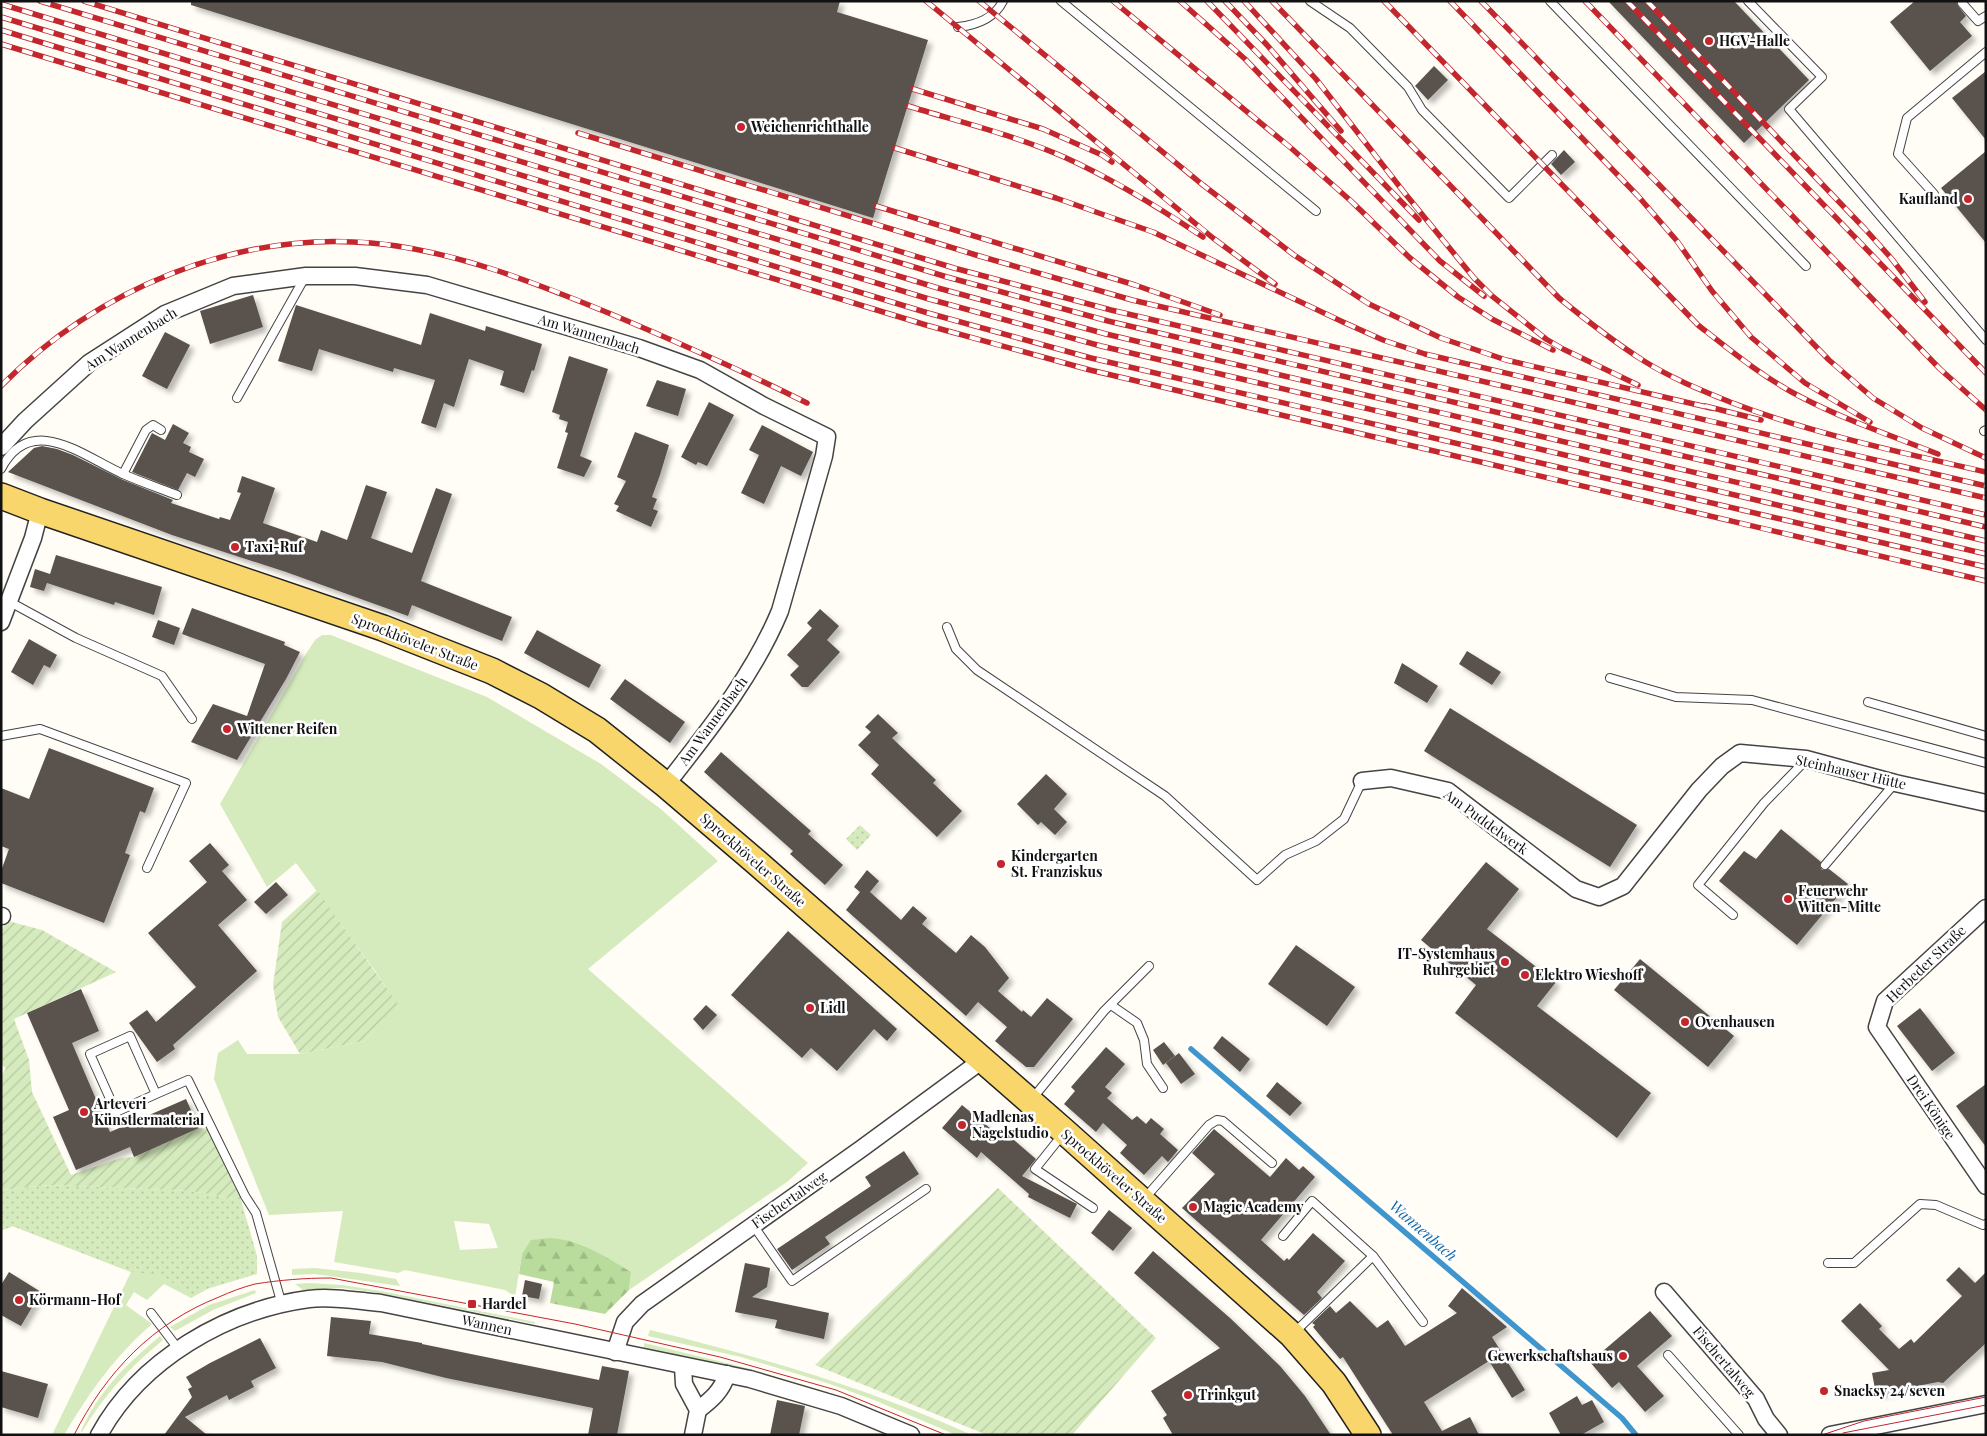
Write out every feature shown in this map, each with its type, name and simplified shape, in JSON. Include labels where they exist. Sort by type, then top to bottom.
[{"type":"main road","name":"Sprockhöveler Straße","points":[[1,496],[383,628],[492,671],[541,696],[597,730],[666,785],[981,1061],[1065,1132],[1292,1335],[1334,1384],[1368,1435]]},
{"type":"street","name":"Am Wannenbach","points":[[1,447],[25,421],[89,363],[165,314],[233,286],[306,276],[355,276],[427,285],[640,348],[700,370],[764,406],[827,437],[824,456],[780,611],[770,634],[745,677],[709,730],[666,785]]},
{"type":"street","points":[[1,622],[33,538],[40,511]]},
{"type":"street","name":"Steinhauser Hütte","points":[[1599,897],[1623,886],[1699,790],[1722,766],[1740,753],[1806,759],[1986,803]]},
{"type":"street","name":"Am Puddelwerk","points":[[1362,782],[1391,778],[1448,791],[1576,889],[1599,897]]},
{"type":"street","name":"Herbeder Straße","points":[[1877,1027],[1885,1001],[1986,908]]},
{"type":"street","name":"Drei Könige","points":[[1877,1027],[1986,1186]]},
{"type":"street","name":"Fischertalweg","points":[[615,1352],[620,1333],[631,1314],[658,1292],[861,1149],[981,1061]]},
{"type":"street","name":"Fischertalweg","points":[[1664,1292],[1756,1398],[1766,1419],[1778,1435]]},
{"type":"street","name":"Wannen","points":[[99,1435],[122,1402],[146,1375],[203,1334],[235,1320],[282,1305],[310,1299],[381,1303],[727,1374],[841,1406],[911,1435]]},
{"type":"street","points":[[683,1366],[684,1384],[698,1410]]},
{"type":"street","points":[[693,1435],[698,1410],[716,1395],[724,1384],[727,1374]]},
{"type":"street","points":[[1830,1435],[1986,1404]]},
{"type":"lane","points":[[958,27],[984,20],[994,14],[1003,1]]},
{"type":"lane","points":[[1061,1],[1316,211]]},
{"type":"lane","points":[[1310,1],[1350,28],[1408,87],[1422,110],[1509,198],[1552,156]]},
{"type":"lane","points":[[1550,1],[1806,266]]},
{"type":"lane","points":[[1748,1],[1822,77],[1789,109],[1986,340]]},
{"type":"lane","points":[[1962,3],[1978,22],[1986,16]]},
{"type":"lane","points":[[1934,194],[1898,154],[1907,118],[1986,52]]},
{"type":"lane","points":[[237,398],[306,276]]},
{"type":"lane","points":[[124,474],[146,430],[153,425],[161,430]]},
{"type":"lane","points":[[1,469],[13,451],[24,444],[35,441],[58,442],[124,474],[177,495]]},
{"type":"lane","points":[[10,602],[76,638],[162,676],[192,719]]},
{"type":"lane","points":[[947,628],[956,648],[977,670],[1165,796],[1257,880],[1285,855],[1316,841],[1344,819],[1362,782]]},
{"type":"lane","points":[[1610,678],[1676,697],[1752,700],[1986,763]]},
{"type":"lane","points":[[1868,702],[1986,736]]},
{"type":"lane","points":[[1,736],[40,729],[186,783],[146,868]]},
{"type":"lane","points":[[1733,915],[1698,885],[1764,803],[1806,759]]},
{"type":"lane","points":[[1825,865],[1895,782]]},
{"type":"lane","points":[[1029,1102],[1110,1005],[1149,966]]},
{"type":"lane","points":[[1110,1005],[1137,1023],[1144,1040],[1147,1064],[1163,1088]]},
{"type":"lane","points":[[156,1094],[130,1036],[90,1054],[116,1112],[188,1080],[245,1196],[256,1213],[282,1305]]},
{"type":"lane","points":[[1142,1201],[1209,1125],[1217,1120],[1223,1122],[1272,1163]]},
{"type":"lane","points":[[1065,1132],[1035,1169],[1092,1208]]},
{"type":"lane","points":[[753,1225],[792,1281],[926,1189]]},
{"type":"lane","points":[[1283,1236],[1312,1201],[1373,1256],[1423,1322]]},
{"type":"lane","points":[[1828,1263],[1854,1263],[1920,1204],[1936,1205],[1983,1225],[1986,1224]]},
{"type":"lane","points":[[1292,1335],[1373,1256]]},
{"type":"lane","points":[[151,1313],[179,1350]]},
{"type":"lane","points":[[1668,1355],[1739,1435]]},
{"type":"green space","points":[[322,635],[331,635],[487,697],[601,764],[662,810],[718,861],[588,969],[808,1163],[787,1182],[629,1290],[631,1272],[522,1254],[515,1297],[505,1290],[405,1270],[398,1273],[334,1262],[343,1211],[269,1215],[214,1079],[218,1053],[238,1040],[247,1054],[300,1054],[364,1041],[397,1004],[376,972],[296,863],[267,887],[220,804],[315,640]],"holes":[[[454,1221],[489,1224],[498,1248],[460,1250]]]},
{"type":"green space","points":[[860,825],[871,835],[857,850],[846,839]]},
{"type":"green space","points":[[317,890],[398,1004],[364,1041],[300,1054],[278,1017],[273,985],[282,922]]},
{"type":"green space","points":[[8,921],[42,930],[116,972],[14,1019],[29,1060],[32,1092],[71,1175],[121,1158],[134,1157],[199,1128],[208,1129],[241,1200],[191,1191],[51,1185],[1,1190],[1,1077],[6,1068],[1,1065],[1,930]]},
{"type":"green space","points":[[51,1185],[191,1191],[241,1200],[257,1256],[257,1274],[207,1289],[191,1298],[163,1275],[131,1272],[13,1226],[1,1231],[1,1190]]},
{"type":"green space","points":[[998,1188],[1156,1338],[1072,1435],[987,1435],[815,1365]]},
{"type":"green space","points":[[12,1226],[160,1228],[207,1289],[191,1298],[164,1284],[147,1300],[134,1292],[126,1305],[152,1324],[114,1362],[83,1404],[64,1435],[52,1435],[131,1272]]},
{"type":"green space","points":[[561,1239],[583,1246],[603,1255],[631,1272],[629,1290],[605,1314],[550,1303],[554,1282],[519,1274],[522,1254],[531,1240]]},
{"type":"green space","points":[[315,1268],[396,1279],[400,1286],[315,1274],[292,1275],[292,1269]]},
{"type":"green space","points":[[295,1284],[342,1285],[381,1291],[535,1322],[535,1324],[380,1293],[342,1288],[303,1290]]},
{"type":"green space","points":[[255,1290],[256,1293],[213,1310],[175,1331],[170,1327],[209,1305]]},
{"type":"green space","points":[[650,1330],[733,1351],[854,1388],[972,1435],[956,1435],[874,1400],[830,1384],[741,1357],[648,1336]]},
{"type":"green space","points":[[160,1336],[163,1340],[118,1382],[82,1432],[88,1416],[105,1390],[136,1357]]},
{"type":"green space","points":[[644,1343],[739,1366],[828,1392],[827,1394],[738,1369],[644,1348]]},
{"type":"building","name":"Weichenrichthalle","points":[[191,1],[840,1],[837,12],[928,40],[873,218],[191,5]]},
{"type":"building","name":"HGV-Halle","points":[[1608,1],[1734,1],[1809,80],[1744,143]]},
{"type":"building","points":[[1915,1],[1957,1],[1958,6],[1966,16],[1960,22],[1972,36],[1930,71],[1890,22]]},
{"type":"building","points":[[1434,66],[1448,80],[1428,100],[1415,86]]},
{"type":"building","points":[[1986,71],[1986,140],[1952,98]]},
{"type":"building","points":[[1564,150],[1575,162],[1561,175],[1551,164]]},
{"type":"building","name":"Kaufland","points":[[1986,151],[1986,243],[1941,188]]},
{"type":"building","points":[[253,295],[263,327],[210,344],[200,311]]},
{"type":"building","points":[[296,305],[421,345],[430,313],[485,331],[486,326],[542,344],[534,371],[532,370],[524,393],[500,385],[504,371],[469,359],[454,407],[444,403],[436,428],[421,423],[435,380],[394,368],[393,372],[319,349],[312,371],[278,361]]},
{"type":"building","points":[[165,332],[190,345],[167,389],[142,376]]},
{"type":"building","points":[[569,356],[608,369],[580,456],[592,461],[584,477],[557,468],[568,433],[565,432],[568,422],[559,419],[560,415],[552,412]]},
{"type":"building","points":[[657,380],[686,389],[678,416],[646,406]]},
{"type":"building","points":[[709,402],[734,415],[707,466],[698,462],[696,465],[681,457]]},
{"type":"building","points":[[173,424],[189,433],[183,443],[191,447],[189,452],[204,459],[195,477],[187,473],[178,490],[132,472],[152,433],[165,440]]},
{"type":"building","points":[[762,425],[813,452],[801,476],[781,466],[764,504],[741,493],[759,455],[749,450]]},
{"type":"building","points":[[635,432],[669,445],[652,497],[657,499],[653,509],[658,511],[651,527],[616,511],[619,506],[614,504],[626,481],[617,477]]},
{"type":"building","points":[[42,446],[73,455],[121,479],[173,500],[171,503],[219,519],[220,517],[230,520],[241,493],[237,492],[242,476],[275,488],[263,523],[317,542],[321,530],[347,540],[366,485],[387,492],[371,538],[412,553],[436,488],[452,494],[421,581],[512,617],[502,641],[412,605],[408,616],[286,572],[172,535],[8,472],[34,448]]},
{"type":"building","points":[[56,555],[162,587],[154,615],[115,602],[114,605],[47,583],[44,591],[30,587],[35,569],[50,574]]},
{"type":"building","points":[[192,608],[285,642],[284,645],[300,652],[286,679],[237,760],[191,742],[213,704],[247,716],[265,664],[182,634]]},
{"type":"building","points":[[820,609],[839,626],[827,640],[840,652],[808,687],[802,687],[790,675],[799,666],[787,655],[812,628],[807,623]]},
{"type":"building","points":[[158,620],[180,628],[174,645],[152,637]]},
{"type":"building","points":[[537,630],[601,665],[589,688],[524,653]]},
{"type":"building","points":[[29,639],[57,655],[50,668],[44,665],[33,685],[11,672]]},
{"type":"building","points":[[1467,651],[1501,672],[1492,685],[1459,664]]},
{"type":"building","points":[[1402,663],[1438,686],[1427,703],[1394,683]]},
{"type":"building","points":[[625,679],[685,722],[670,743],[610,699]]},
{"type":"building","points":[[1450,708],[1637,825],[1610,867],[1424,751]]},
{"type":"building","points":[[878,714],[898,733],[892,738],[936,780],[933,783],[962,811],[937,837],[871,774],[879,765],[858,745],[871,732],[865,727]]},
{"type":"building","points":[[49,748],[154,788],[145,813],[140,811],[125,853],[130,855],[104,923],[1,883],[1,871],[9,849],[1,846],[1,788],[29,799]]},
{"type":"building","points":[[721,752],[811,831],[808,834],[843,865],[825,885],[790,854],[793,851],[704,772]]},
{"type":"building","points":[[1046,774],[1067,794],[1054,809],[1067,822],[1055,835],[1041,822],[1038,825],[1017,804]]},
{"type":"building","name":"Feuerwehr Witten-Mitte","points":[[1781,829],[1821,862],[1822,870],[1829,869],[1848,884],[1797,945],[1719,881],[1744,851],[1756,859]]},
{"type":"building","points":[[210,843],[229,865],[222,871],[247,900],[218,925],[257,971],[173,1045],[175,1049],[157,1062],[129,1023],[147,1010],[156,1022],[196,987],[148,933],[207,882],[189,861]]},
{"type":"building","points":[[1486,862],[1519,889],[1487,929],[1556,982],[1537,1006],[1651,1093],[1617,1138],[1455,1013],[1476,985],[1421,940]]},
{"type":"building","points":[[867,870],[879,881],[870,892],[901,920],[913,906],[927,918],[922,924],[956,953],[971,935],[985,947],[1009,978],[998,991],[1022,1012],[1023,1010],[1031,1017],[1047,998],[1073,1019],[1034,1067],[1026,1067],[995,1041],[1007,1027],[978,1002],[966,1016],[846,910],[860,892],[854,887]]},
{"type":"building","points":[[276,882],[288,895],[266,914],[254,902]]},
{"type":"building","name":"Lidl","points":[[788,931],[897,1029],[887,1041],[874,1029],[837,1071],[811,1048],[802,1058],[731,995]]},
{"type":"building","points":[[1296,945],[1355,987],[1327,1026],[1268,984]]},
{"type":"building","name":"Ovenhausen","points":[[1640,959],[1734,1036],[1708,1067],[1614,990]]},
{"type":"building","points":[[81,989],[99,1031],[72,1043],[110,1132],[186,1099],[199,1128],[134,1157],[130,1147],[76,1170],[53,1117],[69,1110],[27,1013]]},
{"type":"building","points":[[706,1005],[717,1015],[703,1030],[693,1019]]},
{"type":"building","points":[[1920,1008],[1955,1053],[1932,1071],[1897,1026]]},
{"type":"building","points":[[1222,1036],[1250,1059],[1240,1072],[1213,1048]]},
{"type":"building","points":[[1164,1042],[1175,1056],[1163,1065],[1153,1050]]},
{"type":"building","points":[[1106,1047],[1125,1064],[1105,1087],[1112,1093],[1107,1098],[1132,1120],[1137,1116],[1146,1124],[1151,1118],[1164,1129],[1160,1134],[1178,1150],[1168,1162],[1162,1156],[1144,1175],[1120,1153],[1127,1145],[1103,1123],[1096,1132],[1064,1104],[1075,1091],[1071,1087]]},
{"type":"building","points":[[1179,1053],[1195,1074],[1181,1084],[1166,1063]]},
{"type":"building","points":[[1277,1082],[1302,1103],[1290,1116],[1266,1096]]},
{"type":"building","points":[[1986,1084],[1986,1147],[1956,1106]]},
{"type":"building","points":[[962,1105],[997,1134],[1001,1129],[1036,1159],[1022,1176],[1077,1204],[1070,1218],[1028,1197],[1029,1194],[981,1152],[977,1158],[942,1128]]},
{"type":"building","points":[[1214,1129],[1270,1177],[1286,1158],[1299,1170],[1303,1166],[1315,1177],[1261,1240],[1284,1261],[1287,1258],[1289,1260],[1313,1233],[1345,1261],[1317,1292],[1322,1298],[1304,1315],[1182,1208],[1215,1174],[1192,1153]]},
{"type":"building","points":[[904,1151],[919,1174],[825,1237],[830,1244],[792,1270],[777,1249],[871,1186],[865,1177]]},
{"type":"building","points":[[1109,1210],[1132,1228],[1113,1251],[1091,1233]]},
{"type":"building","points":[[1153,1251],[1230,1318],[1280,1366],[1305,1396],[1331,1435],[1173,1435],[1163,1418],[1167,1415],[1151,1391],[1220,1348],[1134,1273]]},
{"type":"building","points":[[745,1263],[770,1268],[767,1287],[752,1297],[829,1313],[824,1339],[775,1328],[777,1320],[735,1312]]},
{"type":"building","points":[[1959,1267],[1975,1283],[1986,1272],[1986,1343],[1943,1383],[1938,1382],[1876,1394],[1872,1373],[1889,1370],[1841,1321],[1860,1303],[1882,1326],[1879,1329],[1899,1349],[1911,1339],[1914,1343],[1962,1296],[1946,1280]]},
{"type":"building","name":"Körmann-Hof","points":[[9,1272],[41,1292],[21,1326],[1,1315],[1,1285]]},
{"type":"building","points":[[525,1280],[542,1284],[539,1299],[522,1296]]},
{"type":"building","points":[[1462,1288],[1507,1327],[1492,1337],[1525,1390],[1512,1398],[1489,1361],[1424,1402],[1442,1431],[1470,1417],[1479,1435],[1393,1435],[1343,1357],[1340,1359],[1313,1327],[1315,1325],[1312,1323],[1330,1306],[1336,1313],[1350,1301],[1377,1328],[1388,1320],[1405,1346],[1457,1313],[1448,1306]]},
{"type":"building","name":"Gewerkschaftshaus","points":[[1650,1311],[1672,1336],[1637,1366],[1664,1396],[1645,1412],[1619,1382],[1612,1388],[1590,1362]]},
{"type":"building","points":[[331,1317],[371,1321],[369,1334],[422,1343],[599,1380],[602,1366],[629,1371],[617,1435],[588,1435],[593,1408],[446,1378],[382,1362],[327,1356]]},
{"type":"building","points":[[260,1338],[276,1368],[251,1381],[254,1387],[229,1400],[227,1395],[185,1417],[207,1435],[164,1435],[192,1397],[188,1389],[192,1387],[186,1377]]},
{"type":"building","points":[[1,1371],[48,1384],[38,1418],[1,1407]]},
{"type":"building","points":[[1577,1396],[1582,1405],[1592,1400],[1604,1422],[1581,1435],[1561,1435],[1549,1413]]},
{"type":"building","points":[[777,1400],[805,1406],[799,1435],[770,1435]]},
{"type":"waterway","name":"Wannenbach","points":[[1191,1049],[1622,1418],[1636,1435]]},
{"type":"tram line","points":[[74,1435],[101,1391],[117,1371],[153,1335],[173,1321],[195,1308],[250,1285],[312,1278],[331,1278],[575,1324],[720,1357],[836,1390],[946,1435]]},
{"type":"tram line","points":[[1822,1435],[1864,1421],[1986,1397]]},
{"type":"tram line","points":[[1843,1433],[1986,1405]]},
{"type":"railway","points":[[40,1],[947,277],[1108,321],[1986,527]]},
{"type":"railway","points":[[84,1],[954,268],[1111,310],[1986,515]]},
{"type":"railway","points":[[926,1],[1213,238],[1275,284]]},
{"type":"railway","points":[[979,1],[1203,185],[1294,255],[1369,304],[1441,338],[1506,360],[1711,408]]},
{"type":"railway","points":[[1113,1],[1291,148],[1351,201],[1410,258],[1458,297],[1492,319],[1553,350]]},
{"type":"railway","points":[[1180,1],[1245,59],[1440,261],[1484,296]]},
{"type":"railway","points":[[1207,1],[1419,220]]},
{"type":"railway","points":[[1225,1],[1267,45],[1341,131]]},
{"type":"railway","points":[[1244,1],[1316,79],[1403,191],[1474,278],[1492,296],[1546,339],[1638,385]]},
{"type":"railway","points":[[1272,1],[1559,298],[1600,331],[1633,354],[1686,383],[1730,402],[1793,424],[1856,442],[1986,472]]},
{"type":"railway","points":[[1384,1],[1698,325],[1761,373],[1787,390],[1852,420],[1938,454]]},
{"type":"railway","points":[[1450,1],[1638,196],[1677,241],[1712,291],[1751,337],[1805,383],[1870,422]]},
{"type":"railway","points":[[1481,1],[1829,360],[1873,398],[1922,428],[1986,458]]},
{"type":"railway","points":[[1585,1],[1940,369],[1986,410]]},
{"type":"railway","points":[[1627,1],[1986,373]]},
{"type":"railway","points":[[1647,1],[1865,229],[1891,258],[1925,302]]},
{"type":"railway","points":[[1,4],[938,288],[1106,334],[1986,541]]},
{"type":"railway","points":[[1,17],[929,299],[1101,346],[1986,554]]},
{"type":"railway","points":[[1,30],[928,313],[1091,358],[1986,567]]},
{"type":"railway","points":[[1,44],[926,325],[1090,370],[1986,581]]},
{"type":"railway","points":[[913,89],[1043,129],[1102,155],[1112,162]]},
{"type":"railway","points":[[908,106],[1006,135],[1064,157],[1135,194],[1203,237]]},
{"type":"railway","points":[[578,133],[976,255],[1132,300],[1986,498]]},
{"type":"railway","points":[[895,148],[1056,198],[1153,232],[1383,340],[1425,354],[1986,486]]},
{"type":"railway","points":[[876,206],[1135,285],[1220,315]]},
{"type":"railway","points":[[1,386],[39,352],[80,321],[124,295],[171,274],[219,258],[269,247],[320,242],[371,243],[402,247],[463,260],[524,280],[611,314],[710,357],[807,403]]},
{"type":"railway","points":[[1705,406],[1761,420]]},
{"type":"place","name":"HGV-Halle","points":[[1709,41]]},
{"type":"place","name":"Weichenrichthalle","points":[[741,127]]},
{"type":"place","name":"Kaufland","points":[[1968,199]]},
{"type":"place","name":"Taxi-Ruf","points":[[235,547]]},
{"type":"place","name":"Wittener Reifen","points":[[227,729]]},
{"type":"place","name":"Kindergarten St. Franziskus","points":[[1001,864]]},
{"type":"place","name":"Feuerwehr Witten-Mitte","points":[[1788,899]]},
{"type":"place","name":"IT-Systemhaus Ruhrgebiet","points":[[1505,962]]},
{"type":"place","name":"Elektro Wieshoff","points":[[1525,975]]},
{"type":"place","name":"Lidl","points":[[810,1008]]},
{"type":"place","name":"Ovenhausen","points":[[1685,1022]]},
{"type":"place","name":"Arteveri Künstlermaterial","points":[[84,1112]]},
{"type":"place","name":"Madlenas Nagelstudio","points":[[962,1125]]},
{"type":"place","name":"Magic Academy","points":[[1193,1207]]},
{"type":"place","name":"Körmann-Hof","points":[[19,1300]]},
{"type":"place","name":"Hardel","points":[[472,1304]]},
{"type":"place","name":"Gewerkschaftshaus","points":[[1623,1356]]},
{"type":"place","name":"Snacksy 24/seven","points":[[1824,1391]]},
{"type":"place","name":"Trinkgut","points":[[1188,1395]]}]
